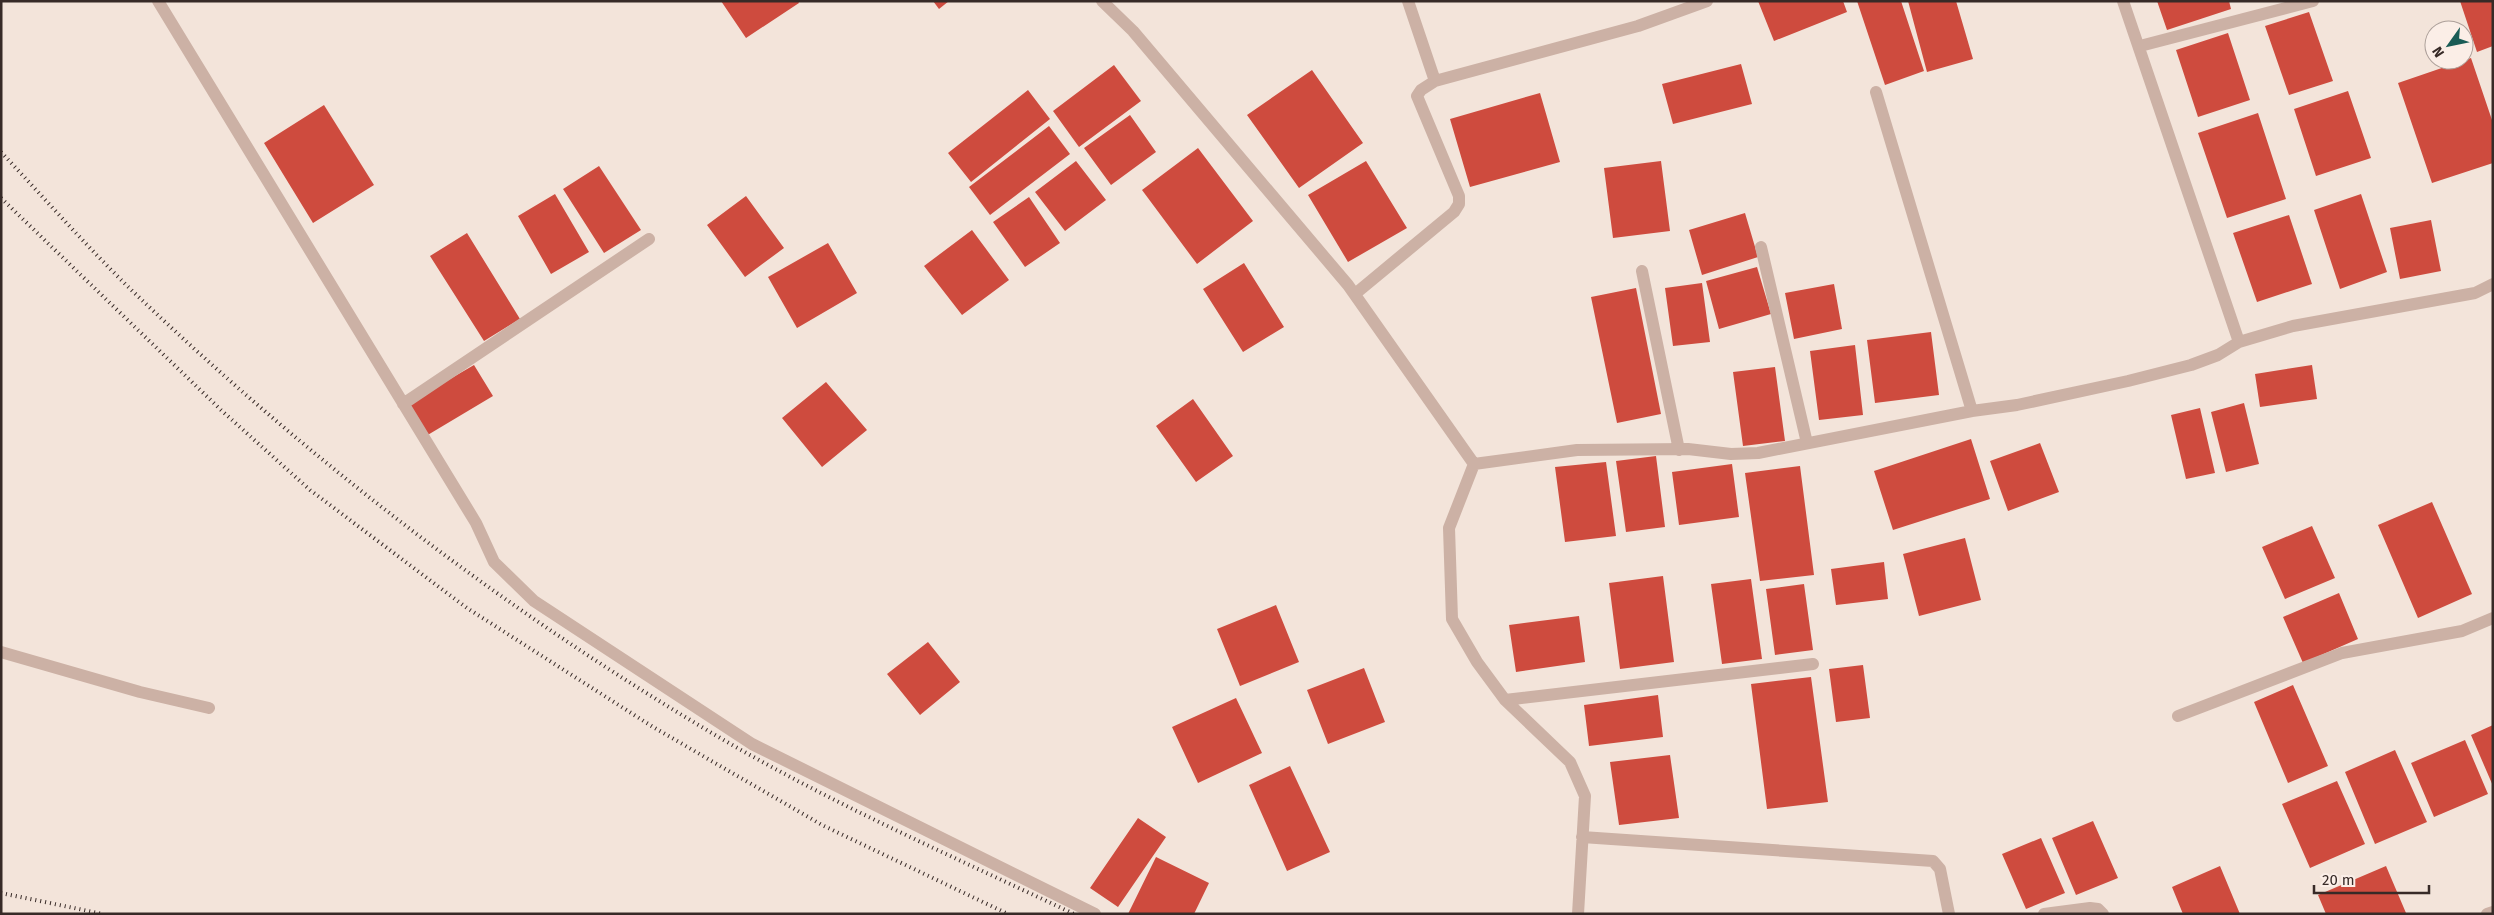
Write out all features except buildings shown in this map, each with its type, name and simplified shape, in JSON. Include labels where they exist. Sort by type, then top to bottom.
[{"type":"street","points":[[158,1],[476,523],[494,562],[534,601],[752,744],[989,864],[1095,914]]},
{"type":"street","points":[[1102,1],[1133,31],[1355,294],[1474,464]]},
{"type":"street","points":[[1408,1],[1436,81]]},
{"type":"street","points":[[1355,294],[1454,212],[1458,204],[1459,196],[1417,96],[1421,90],[1436,81],[1638,26],[1707,1]]},
{"type":"street","points":[[2123,1],[2140,46],[2239,342]]},
{"type":"street","points":[[2140,46],[2313,1]]},
{"type":"street","points":[[1876,92],[1972,411]]},
{"type":"street","points":[[403,404],[649,239]]},
{"type":"street","points":[[1761,247],[1807,443]]},
{"type":"street","points":[[1642,272],[1679,450]]},
{"type":"street","points":[[1474,464],[1577,450],[1679,450],[1731,454],[1758,453],[1972,411],[2017,405],[2191,365],[2218,355],[2239,342],[2294,326],[2475,293],[2493,284]]},
{"type":"street","points":[[1474,464],[1449,528],[1452,619],[1477,662],[1505,700],[1570,762],[1585,796],[1578,914]]},
{"type":"street","points":[[2178,716],[2342,653],[2367,646],[2462,631],[2493,618]]},
{"type":"street","points":[[1,652],[140,692],[209,708]]},
{"type":"street","points":[[1505,700],[1814,664]]},
{"type":"street","points":[[1582,837],[1933,861],[1940,869],[1949,914]]},
{"type":"street","points":[[2044,914],[2090,908],[2098,909],[2103,914]]},
{"type":"street","points":[[2487,914],[2493,912]]},
{"type":"railway","points":[[1,152],[107,266],[211,364],[349,481],[494,591],[644,692],[765,763],[896,830],[1074,914]]},
{"type":"railway","points":[[1,198],[221,410],[310,490],[467,608],[653,727],[822,825],[1008,914]]},
{"type":"railway","points":[[1,893],[103,914]]}]
